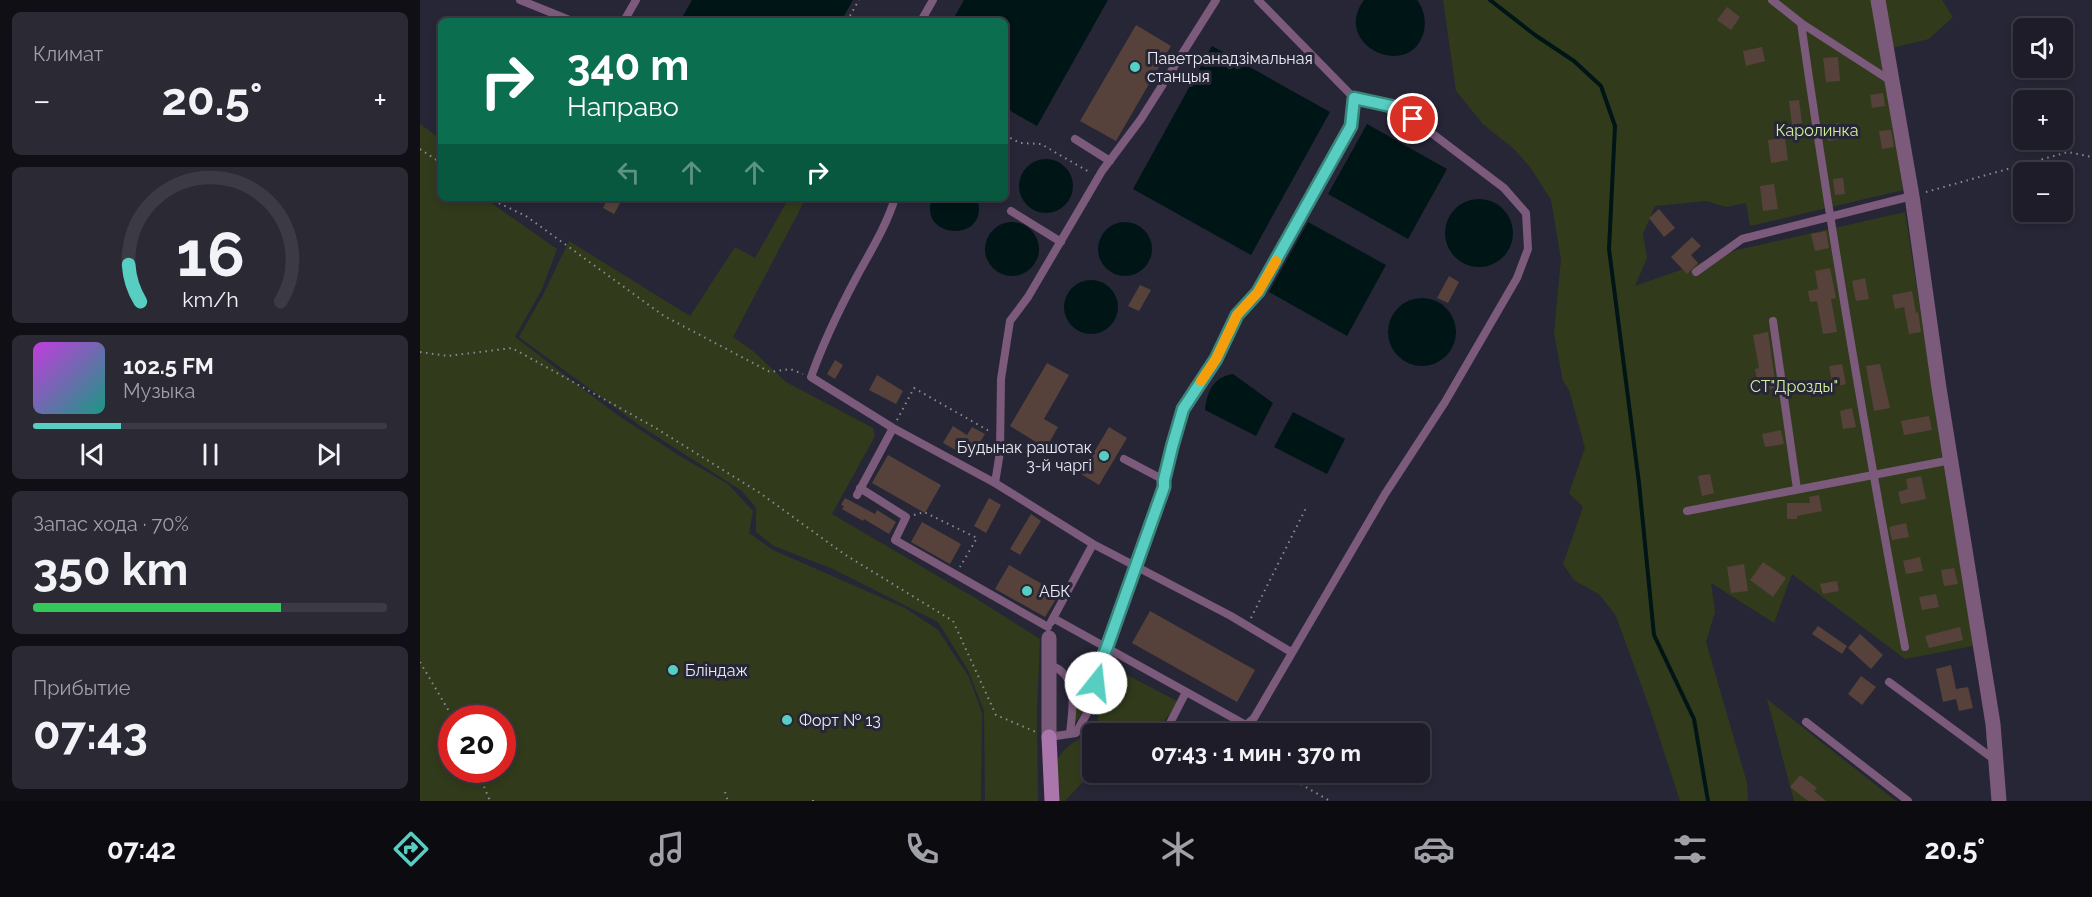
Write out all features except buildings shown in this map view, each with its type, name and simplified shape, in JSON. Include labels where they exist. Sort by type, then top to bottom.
[{"type":"street","points":[[1878,0],[1912,196],[1993,724],[1999,801]]},
{"type":"street","points":[[1049,632],[1049,737],[1052,801]]},
{"type":"lane","points":[[520,0],[565,18]]},
{"type":"lane","points":[[626,18],[636,0]]},
{"type":"lane","points":[[923,18],[933,0]]},
{"type":"lane","points":[[995,483],[1000,452],[1001,379],[1011,321],[1028,297],[1099,177],[1141,119],[1216,0]]},
{"type":"lane","points":[[1053,618],[1246,725],[1254,718],[1385,494],[1445,402],[1517,278],[1528,249],[1526,213],[1504,188],[1413,119],[1391,106],[1354,98],[1258,0]]},
{"type":"lane","points":[[1772,0],[1801,23],[1891,81]]},
{"type":"lane","points":[[1801,23],[1829,216],[1905,647]]},
{"type":"lane","points":[[1049,737],[1076,733],[1091,706],[1101,661],[1164,487],[1183,409],[1216,359],[1237,315],[1258,292],[1351,126],[1354,98]]},
{"type":"lane","points":[[1075,139],[1110,161]]},
{"type":"lane","points":[[1696,272],[1742,239],[1912,196]]},
{"type":"lane","points":[[894,201],[888,221],[855,280],[820,352],[811,377],[893,428],[995,483],[1093,544],[1291,652]]},
{"type":"lane","points":[[1011,211],[1061,242]]},
{"type":"lane","points":[[1773,321],[1797,489]]},
{"type":"lane","points":[[893,428],[859,491],[906,517],[895,540],[1049,632],[1053,618],[1093,544]]},
{"type":"lane","points":[[1124,459],[1164,480]]},
{"type":"lane","points":[[1687,511],[1951,460]]},
{"type":"lane","points":[[1050,665],[1067,676],[1073,693],[1070,734]]},
{"type":"lane","points":[[1889,682],[1996,760]]},
{"type":"lane","points":[[1170,723],[1186,692]]},
{"type":"lane","points":[[1806,722],[1908,801]]},
{"type":"path","points":[[849,18],[859,0]]},
{"type":"path","points":[[1008,137],[1020,143],[1041,144],[1099,177]]},
{"type":"path","points":[[420,149],[438,161]]},
{"type":"path","points":[[1912,196],[2068,152],[2092,157]]},
{"type":"path","points":[[494,201],[526,216],[664,316],[770,372],[790,369],[811,377]]},
{"type":"path","points":[[420,352],[448,356],[512,348],[654,427],[760,493],[844,554],[953,621],[996,716],[1049,737]]},
{"type":"path","points":[[893,428],[915,388],[1000,438]]},
{"type":"path","points":[[1247,626],[1306,508]]},
{"type":"path","points":[[906,517],[924,512],[977,538],[955,574]]},
{"type":"path","points":[[420,662],[445,705]]},
{"type":"path","points":[[482,783],[490,801]]},
{"type":"path","points":[[1299,783],[1330,801]]},
{"type":"path","points":[[725,792],[728,801]]},
{"type":"green space","points":[[1443,0],[1942,0],[1953,17],[1929,39],[1879,51],[1888,86],[1903,190],[1750,226],[1746,203],[1726,207],[1706,201],[1655,206],[1643,234],[1647,258],[1635,286],[1737,250],[1905,212],[1973,646],[1905,659],[1792,574],[1774,623],[1711,583],[1715,612],[1706,642],[1747,783],[1748,801],[1680,801],[1616,616],[1600,595],[1574,580],[1563,564],[1583,507],[1569,493],[1585,448],[1569,390],[1563,381],[1554,333],[1561,259],[1551,200],[1530,167],[1515,150],[1483,124],[1456,91]]},
{"type":"green space","points":[[420,124],[438,137],[438,201],[488,201],[557,249],[542,289],[515,337],[616,414],[678,455],[728,484],[753,511],[749,533],[773,550],[905,608],[938,630],[969,677],[982,713],[981,801],[420,801]]},
{"type":"green space","points":[[787,201],[804,201],[733,337],[753,351],[786,382],[873,428],[875,436],[832,514],[1040,639],[1037,710],[1038,801],[985,801],[984,711],[968,670],[938,622],[833,569],[774,546],[756,532],[756,508],[742,491],[639,425],[519,337],[544,293],[569,241],[690,316],[735,247],[755,258]]},
{"type":"green space","points":[[1082,655],[1095,661],[1087,705],[1075,723]]},
{"type":"green space","points":[[1106,664],[1177,701],[1162,723],[1097,723]]},
{"type":"green space","points":[[1767,699],[1896,801],[1794,801]]},
{"type":"green space","points":[[1082,738],[1082,783],[1065,801],[1057,801],[1056,764],[1063,751]]},
{"type":"shaded area","points":[[692,0],[853,0],[843,18],[682,18]]},
{"type":"shaded area","points":[[964,0],[1108,0],[1037,126],[1008,110],[1008,18],[954,18]]},
{"type":"shaded area","points":[[1364,0],[1417,0],[1423,11],[1425,23],[1417,46],[1405,54],[1391,56],[1377,52],[1365,43],[1357,31],[1356,17]]},
{"type":"shaded area","points":[[1212,46],[1330,112],[1251,255],[1133,189]]},
{"type":"shaded area","points":[[1367,124],[1447,169],[1408,239],[1328,194]]},
{"type":"shaded area","points":[[1046,159],[1056,161],[1065,167],[1071,176],[1073,186],[1071,196],[1065,205],[1056,211],[1046,213],[1036,211],[1027,205],[1021,196],[1019,186],[1021,176],[1027,167],[1036,161]]},
{"type":"shaded area","points":[[1472,199],[1486,199],[1498,204],[1508,214],[1513,233],[1508,252],[1498,262],[1486,267],[1472,267],[1460,262],[1450,252],[1445,240],[1445,226],[1450,214],[1460,204]]},
{"type":"shaded area","points":[[932,201],[977,201],[979,213],[974,223],[965,229],[954,231],[944,229],[935,222],[930,212]]},
{"type":"shaded area","points":[[1012,222],[1022,224],[1031,230],[1037,239],[1039,249],[1037,259],[1031,268],[1022,274],[1012,276],[1002,274],[993,268],[987,259],[985,249],[987,239],[993,230],[1002,224]]},
{"type":"shaded area","points":[[1125,222],[1135,224],[1144,230],[1150,239],[1152,249],[1150,259],[1144,268],[1135,274],[1125,276],[1115,274],[1106,268],[1100,259],[1098,249],[1100,239],[1106,230],[1115,224]]},
{"type":"shaded area","points":[[1308,222],[1386,265],[1347,336],[1269,292]]},
{"type":"shaded area","points":[[1091,280],[1101,282],[1110,288],[1116,297],[1118,307],[1116,317],[1110,326],[1101,332],[1091,334],[1081,332],[1072,326],[1066,317],[1064,307],[1066,297],[1072,288],[1081,282]]},
{"type":"shaded area","points":[[1415,298],[1429,298],[1441,303],[1451,313],[1456,332],[1451,351],[1441,361],[1429,366],[1415,366],[1403,361],[1393,351],[1388,339],[1388,325],[1393,313],[1403,303]]},
{"type":"shaded area","points":[[1233,374],[1273,403],[1256,436],[1205,410],[1212,386],[1220,378]]},
{"type":"shaded area","points":[[1293,412],[1345,439],[1327,474],[1274,447]]},
{"type":"waterway","points":[[1490,0],[1535,35],[1574,61],[1601,86],[1615,126],[1609,249],[1639,483],[1654,635],[1694,719],[1708,801]]},
{"type":"slow traffic","points":[[1201,381],[1216,359],[1237,315],[1258,292],[1276,261]]},
{"type":"place","name":"Паветранадзімальная станцыя","points":[[1135,67]]},
{"type":"place","name":"Будынак рашотак 3-й чаргі","points":[[1104,456]]},
{"type":"place","name":"АБК","points":[[1027,591]]},
{"type":"place","name":"Бліндаж","points":[[673,670]]},
{"type":"place","name":"Форт № 13","points":[[787,720]]},
{"type":"route","points":[[1096,683],[1101,661],[1164,487],[1176,430],[1183,409],[1216,359],[1237,315],[1258,292],[1351,126],[1354,98],[1391,106],[1413,119]]},
{"type":"park label","name":"Каролинка","points":[[1817,130]]},
{"type":"park label","name":"СТ\"Дрозды\"","points":[[1794,386]]}]
